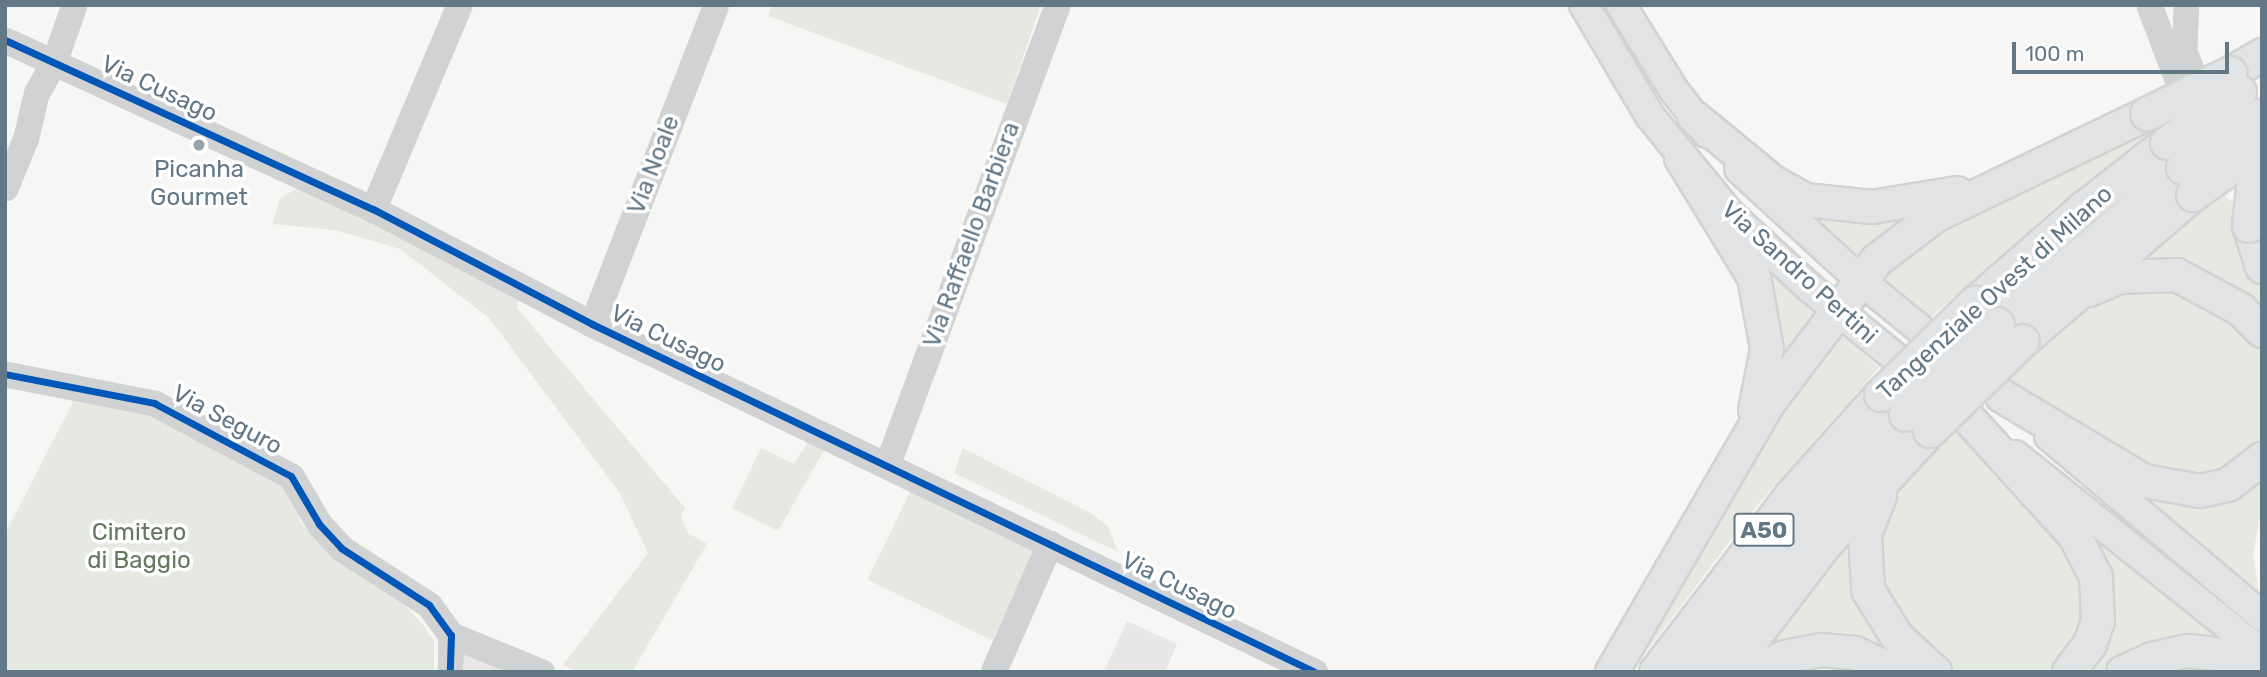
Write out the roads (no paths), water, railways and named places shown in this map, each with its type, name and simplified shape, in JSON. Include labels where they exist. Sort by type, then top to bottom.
[{"type":"highway","points":[[2071,298],[2181,169],[2252,103],[2262,55]]},
{"type":"highway","points":[[1612,672],[1738,451],[1836,309],[1860,280],[1912,229],[2006,179],[2147,114],[2252,103]]},
{"type":"highway","name":"Tangenziale Ovest di Milano","points":[[1656,672],[1791,496],[1881,396],[1999,323],[2181,169],[2252,103]]},
{"type":"highway","points":[[1695,117],[1773,182],[1822,205],[1900,204],[2006,179]]},
{"type":"highway","points":[[1681,158],[1754,277],[1765,323],[1763,378],[1738,451]]},
{"type":"highway","points":[[2262,167],[2253,188],[2262,267]]},
{"type":"highway","points":[[1935,672],[1896,637],[1868,590],[1865,534],[1918,423],[1999,323],[2119,278],[2177,275],[2240,309],[2262,331]]},
{"type":"highway","points":[[2002,396],[2144,481],[2200,491],[2228,485],[2262,459]]},
{"type":"highway","points":[[1968,418],[2052,507],[2075,536],[2096,577],[2098,621],[2090,644],[2069,672]]},
{"type":"highway","name":"Tangenziale Ovest di Milano","points":[[1693,672],[1815,515],[1918,423]]},
{"type":"highway","points":[[1727,672],[1826,544],[1900,464]]},
{"type":"highway","points":[[1754,672],[1785,657],[1821,650],[1855,653],[1896,672]]},
{"type":"highway","points":[[2123,672],[2152,659],[2188,652],[2234,656],[2262,668]]},
{"type":"main road","name":"Via Sandro Pertini","points":[[1584,5],[1628,84],[1681,158],[1730,214],[1836,309],[1968,418],[2262,653]]},
{"type":"main road","name":"Via Sandro Pertini","points":[[1620,5],[1695,117],[1765,195],[1860,280],[2262,616]]},
{"type":"street","points":[[5,188],[26,137],[34,97],[54,62],[74,5]]},
{"type":"street","points":[[373,209],[459,5]]},
{"type":"street","name":"Via Noale","points":[[592,324],[716,5]]},
{"type":"street","name":"Via Raffaello Barbiera","points":[[887,465],[1057,5]]},
{"type":"street","points":[[2149,5],[2184,98],[2221,177],[2255,214]]},
{"type":"street","points":[[2186,5],[2184,51],[2193,79],[2243,180],[2262,186]]},
{"type":"street","name":"Via Cusago","points":[[5,40],[373,209],[592,324],[1315,672]]},
{"type":"street","name":"Via Seguro","points":[[5,374],[154,403],[291,476],[330,538],[429,605],[450,635]]},
{"type":"street","points":[[993,672],[1050,543]]},
{"type":"street","points":[[450,672],[450,635],[542,672]]},
{"type":"place","name":"Picanha Gourmet","points":[[199,145]]},
{"type":"park label","name":"Cimitero di Baggio","points":[[139,547]]}]
